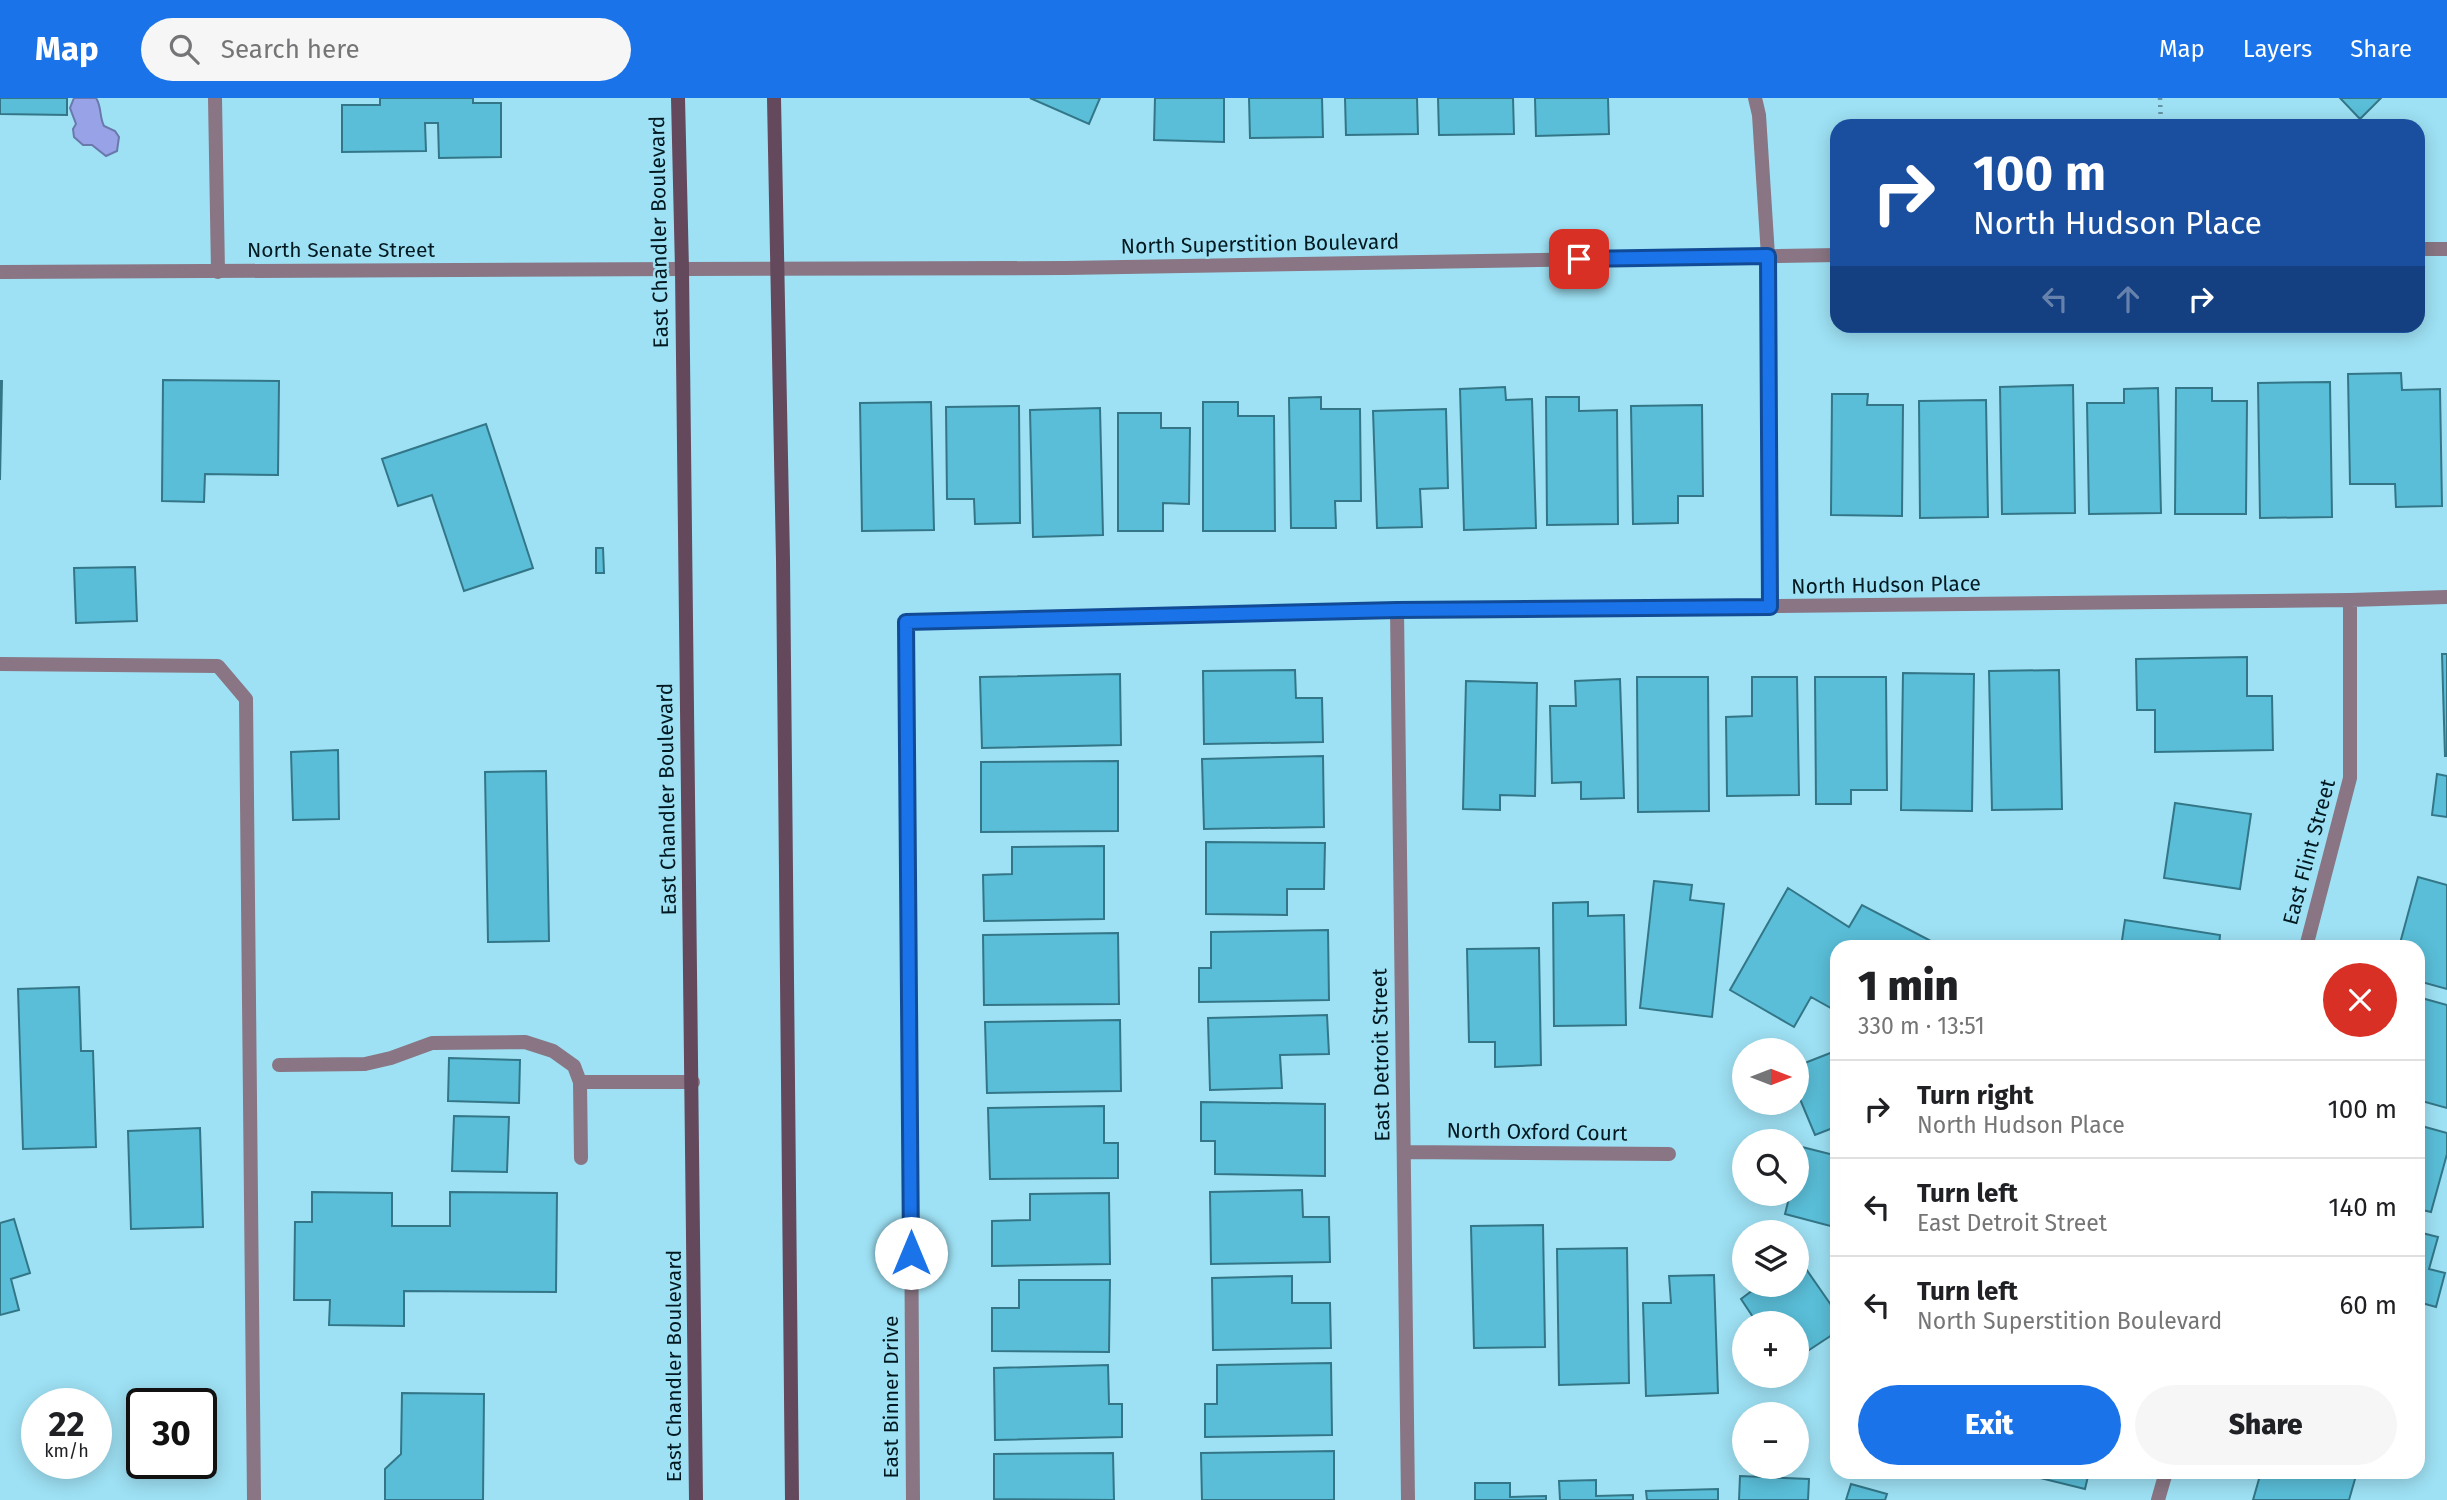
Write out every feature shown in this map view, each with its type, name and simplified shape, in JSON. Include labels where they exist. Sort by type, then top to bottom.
[{"type":"main road","name":"East Chandler Boulevard","points":[[678,98],[693,1082],[696,1500]]},
{"type":"main road","points":[[774,98],[783,574],[792,1500]]},
{"type":"street","points":[[215,98],[218,272]]},
{"type":"street","points":[[1755,98],[1759,115],[1768,256],[1770,607]]},
{"type":"street","points":[[2425,249],[2447,249]]},
{"type":"street","name":"North Superstition Boulevard","points":[[682,269],[1094,268],[1830,255]]},
{"type":"street","name":"North Senate Street","points":[[0,272],[682,269]]},
{"type":"street","name":"North Hudson Place","points":[[906,622],[1397,610],[2447,597]]},
{"type":"street","name":"East Flint Street","points":[[2307,940],[2350,778],[2350,600]]},
{"type":"street","name":"East Detroit Street","points":[[1397,610],[1408,1500]]},
{"type":"street","name":"East Binner Drive","points":[[906,622],[913,1500]]},
{"type":"street","points":[[0,664],[218,666],[246,699],[254,1500]]},
{"type":"street","points":[[279,1065],[365,1064],[432,1043],[525,1042],[554,1051],[574,1066],[580,1082],[581,1158]]},
{"type":"street","points":[[580,1082],[693,1082]]},
{"type":"street","name":"North Oxford Court","points":[[1404,1152],[1669,1154]]},
{"type":"street","points":[[2158,1500],[2164,1479]]},
{"type":"path","points":[[2160,98],[2161,119]]},
{"type":"water","points":[[74,98],[96,98],[104,126],[115,131],[119,137],[117,151],[106,156],[92,145],[83,145],[74,137],[73,129],[76,124],[70,108]]},
{"type":"building","points":[[0,98],[67,98],[67,115],[0,114]]},
{"type":"building","points":[[380,98],[473,98],[473,103],[501,103],[501,157],[439,158],[438,123],[425,123],[426,151],[342,152],[342,105],[380,105]]},
{"type":"building","points":[[1030,98],[1100,98],[1089,124]]},
{"type":"building","points":[[1155,98],[1224,98],[1224,142],[1154,140]]},
{"type":"building","points":[[1249,98],[1322,98],[1323,137],[1250,138]]},
{"type":"building","points":[[1345,98],[1417,98],[1418,134],[1346,135]]},
{"type":"building","points":[[1438,98],[1513,98],[1514,134],[1439,135]]},
{"type":"building","points":[[1535,98],[1608,98],[1609,134],[1536,136]]},
{"type":"building","points":[[2340,98],[2381,98],[2360,119]]},
{"type":"building","points":[[2401,373],[2402,390],[2440,389],[2442,506],[2396,507],[2395,484],[2350,484],[2348,374]]},
{"type":"building","points":[[163,380],[279,381],[278,475],[205,474],[204,502],[162,501]]},
{"type":"building","points":[[0,381],[2,381],[0,480]]},
{"type":"building","points":[[2330,382],[2332,517],[2260,518],[2258,383]]},
{"type":"building","points":[[2073,385],[2075,513],[2002,514],[2000,387]]},
{"type":"building","points":[[1505,387],[1506,400],[1532,399],[1536,528],[1464,530],[1460,389]]},
{"type":"building","points":[[2158,388],[2161,513],[2089,514],[2087,403],[2124,403],[2124,389]]},
{"type":"building","points":[[2176,388],[2212,388],[2212,401],[2247,401],[2246,514],[2175,514]]},
{"type":"building","points":[[1832,394],[1868,394],[1867,405],[1903,405],[1902,516],[1831,515]]},
{"type":"building","points":[[1321,397],[1321,409],[1360,409],[1361,501],[1335,501],[1336,528],[1291,528],[1289,398]]},
{"type":"building","points":[[1546,397],[1579,397],[1579,411],[1617,410],[1618,524],[1547,525]]},
{"type":"building","points":[[1986,400],[1988,517],[1920,518],[1919,401]]},
{"type":"building","points":[[931,402],[934,530],[862,531],[860,403]]},
{"type":"building","points":[[1203,402],[1238,402],[1238,416],[1274,416],[1275,531],[1203,531]]},
{"type":"building","points":[[1702,405],[1703,496],[1678,496],[1678,523],[1633,524],[1631,406]]},
{"type":"building","points":[[1019,406],[1020,523],[975,524],[974,499],[947,499],[946,407]]},
{"type":"building","points":[[1100,408],[1103,535],[1033,537],[1030,410]]},
{"type":"building","points":[[1446,409],[1448,488],[1420,489],[1422,527],[1377,528],[1373,411]]},
{"type":"building","points":[[1118,413],[1161,413],[1161,428],[1190,428],[1189,504],[1163,503],[1163,531],[1118,531]]},
{"type":"building","points":[[486,424],[533,568],[464,591],[432,495],[398,506],[382,459]]},
{"type":"building","points":[[596,548],[603,548],[604,573],[596,573]]},
{"type":"building","points":[[135,567],[137,621],[76,623],[74,568]]},
{"type":"building","points":[[2442,654],[2447,654],[2447,756],[2445,756]]},
{"type":"building","points":[[2247,657],[2247,696],[2272,696],[2273,750],[2155,752],[2155,710],[2137,710],[2136,659]]},
{"type":"building","points":[[1295,670],[1296,698],[1322,698],[1323,742],[1204,744],[1203,671]]},
{"type":"building","points":[[2059,670],[2062,809],[1992,810],[1989,671]]},
{"type":"building","points":[[1903,673],[1974,674],[1972,811],[1901,810]]},
{"type":"building","points":[[1120,674],[1121,745],[982,748],[980,677]]},
{"type":"building","points":[[1637,677],[1708,677],[1709,811],[1638,812]]},
{"type":"building","points":[[1752,677],[1797,677],[1799,795],[1727,796],[1726,717],[1752,716]]},
{"type":"building","points":[[1815,677],[1886,677],[1887,790],[1851,790],[1851,804],[1816,804]]},
{"type":"building","points":[[1620,679],[1624,798],[1581,799],[1581,782],[1552,783],[1550,706],[1576,706],[1575,681]]},
{"type":"building","points":[[1466,681],[1537,683],[1535,796],[1500,795],[1500,810],[1463,809]]},
{"type":"building","points":[[338,750],[339,819],[293,820],[291,752]]},
{"type":"building","points":[[1323,756],[1324,827],[1204,829],[1202,759]]},
{"type":"building","points":[[1118,761],[1118,831],[981,832],[981,762]]},
{"type":"building","points":[[546,771],[549,941],[488,942],[485,772]]},
{"type":"building","points":[[2437,774],[2447,776],[2447,817],[2432,815]]},
{"type":"building","points":[[2175,803],[2251,814],[2240,889],[2164,878]]},
{"type":"building","points":[[1206,842],[1325,843],[1324,889],[1287,889],[1287,915],[1206,914]]},
{"type":"building","points":[[1104,846],[1104,919],[984,921],[983,875],[1012,874],[1012,847]]},
{"type":"building","points":[[2418,877],[2447,885],[2447,989],[2425,983],[2425,940],[2401,940]]},
{"type":"building","points":[[1654,881],[1692,885],[1690,900],[1724,904],[1712,1017],[1640,1008]]},
{"type":"building","points":[[1788,888],[1849,927],[1862,905],[1929,940],[1830,940],[1830,1008],[1811,997],[1794,1027],[1730,990]]},
{"type":"building","points":[[1588,902],[1588,916],[1624,915],[1626,1025],[1554,1026],[1553,903]]},
{"type":"building","points":[[2125,920],[2220,935],[2220,940],[2122,940]]},
{"type":"building","points":[[1328,930],[1329,1000],[1199,1002],[1199,968],[1211,968],[1211,932]]},
{"type":"building","points":[[1118,933],[1119,1004],[984,1005],[983,935]]},
{"type":"building","points":[[1539,948],[1541,1065],[1495,1067],[1495,1042],[1469,1042],[1467,949]]},
{"type":"building","points":[[79,987],[81,1051],[93,1051],[96,1147],[23,1149],[18,989]]},
{"type":"building","points":[[2425,999],[2447,1005],[2447,1108],[2425,1102]]},
{"type":"building","points":[[1327,1015],[1329,1054],[1280,1055],[1282,1088],[1210,1090],[1208,1018]]},
{"type":"building","points":[[1120,1020],[1121,1091],[987,1093],[985,1022]]},
{"type":"building","points":[[1830,1053],[1830,1129],[1815,1135],[1807,1115],[1810,1115],[1810,1061]]},
{"type":"building","points":[[449,1058],[520,1060],[519,1103],[448,1101]]},
{"type":"building","points":[[1201,1102],[1325,1104],[1325,1176],[1215,1174],[1215,1141],[1201,1141]]},
{"type":"building","points":[[1104,1106],[1104,1143],[1118,1143],[1118,1178],[990,1179],[988,1108]]},
{"type":"building","points":[[454,1116],[509,1117],[507,1172],[452,1171]]},
{"type":"building","points":[[2425,1127],[2447,1133],[2447,1154],[2431,1212],[2425,1211]]},
{"type":"building","points":[[200,1128],[203,1227],[131,1229],[128,1131]]},
{"type":"building","points":[[1809,1149],[1830,1154],[1830,1226],[1785,1214],[1787,1206],[1809,1206]]},
{"type":"building","points":[[1302,1190],[1303,1217],[1329,1217],[1330,1262],[1211,1264],[1210,1192]]},
{"type":"building","points":[[312,1192],[392,1193],[392,1226],[450,1226],[450,1192],[557,1193],[556,1292],[404,1291],[404,1326],[329,1325],[330,1300],[294,1300],[295,1222],[312,1222]]},
{"type":"building","points":[[1109,1193],[1110,1264],[992,1266],[992,1221],[1030,1220],[1030,1194]]},
{"type":"building","points":[[14,1219],[30,1273],[11,1279],[19,1310],[0,1315],[0,1223]]},
{"type":"building","points":[[1543,1225],[1545,1347],[1474,1348],[1471,1226]]},
{"type":"building","points":[[2425,1234],[2438,1237],[2429,1269],[2445,1273],[2436,1307],[2425,1304]]},
{"type":"building","points":[[1627,1248],[1629,1383],[1559,1385],[1557,1249]]},
{"type":"building","points":[[1809,1273],[1830,1303],[1830,1336],[1809,1350],[1809,1311],[1749,1311],[1741,1299],[1809,1297]]},
{"type":"building","points":[[1714,1275],[1718,1393],[1646,1396],[1643,1303],[1671,1303],[1669,1276]]},
{"type":"building","points":[[1292,1276],[1292,1303],[1330,1303],[1331,1348],[1213,1350],[1212,1278]]},
{"type":"building","points":[[1019,1280],[1110,1280],[1109,1352],[992,1351],[992,1308],[1019,1308]]},
{"type":"building","points":[[1331,1363],[1332,1435],[1205,1437],[1205,1404],[1217,1404],[1217,1365]]},
{"type":"building","points":[[1108,1365],[1109,1404],[1122,1404],[1122,1437],[995,1440],[994,1368]]},
{"type":"building","points":[[402,1393],[484,1394],[483,1500],[385,1500],[385,1469],[401,1454]]},
{"type":"building","points":[[1334,1451],[1334,1500],[1202,1500],[1201,1453]]},
{"type":"building","points":[[1113,1453],[1114,1500],[994,1499],[994,1454]]},
{"type":"building","points":[[1740,1479],[1809,1479],[1808,1500],[1739,1500]]},
{"type":"building","points":[[2044,1479],[2087,1479],[2085,1489]]},
{"type":"building","points":[[2259,1479],[2355,1479],[2349,1500],[2253,1500]]},
{"type":"building","points":[[1596,1480],[1596,1496],[1633,1495],[1633,1500],[1560,1500],[1559,1481]]},
{"type":"building","points":[[1475,1483],[1510,1483],[1510,1497],[1546,1496],[1546,1500],[1475,1500]]},
{"type":"building","points":[[1851,1484],[1887,1494],[1885,1500],[1846,1500]]},
{"type":"building","points":[[1718,1489],[1718,1500],[1647,1500],[1646,1491]]},
{"type":"route","points":[[911,1253],[906,622],[1397,610],[1770,607],[1768,256],[1579,259]]}]
